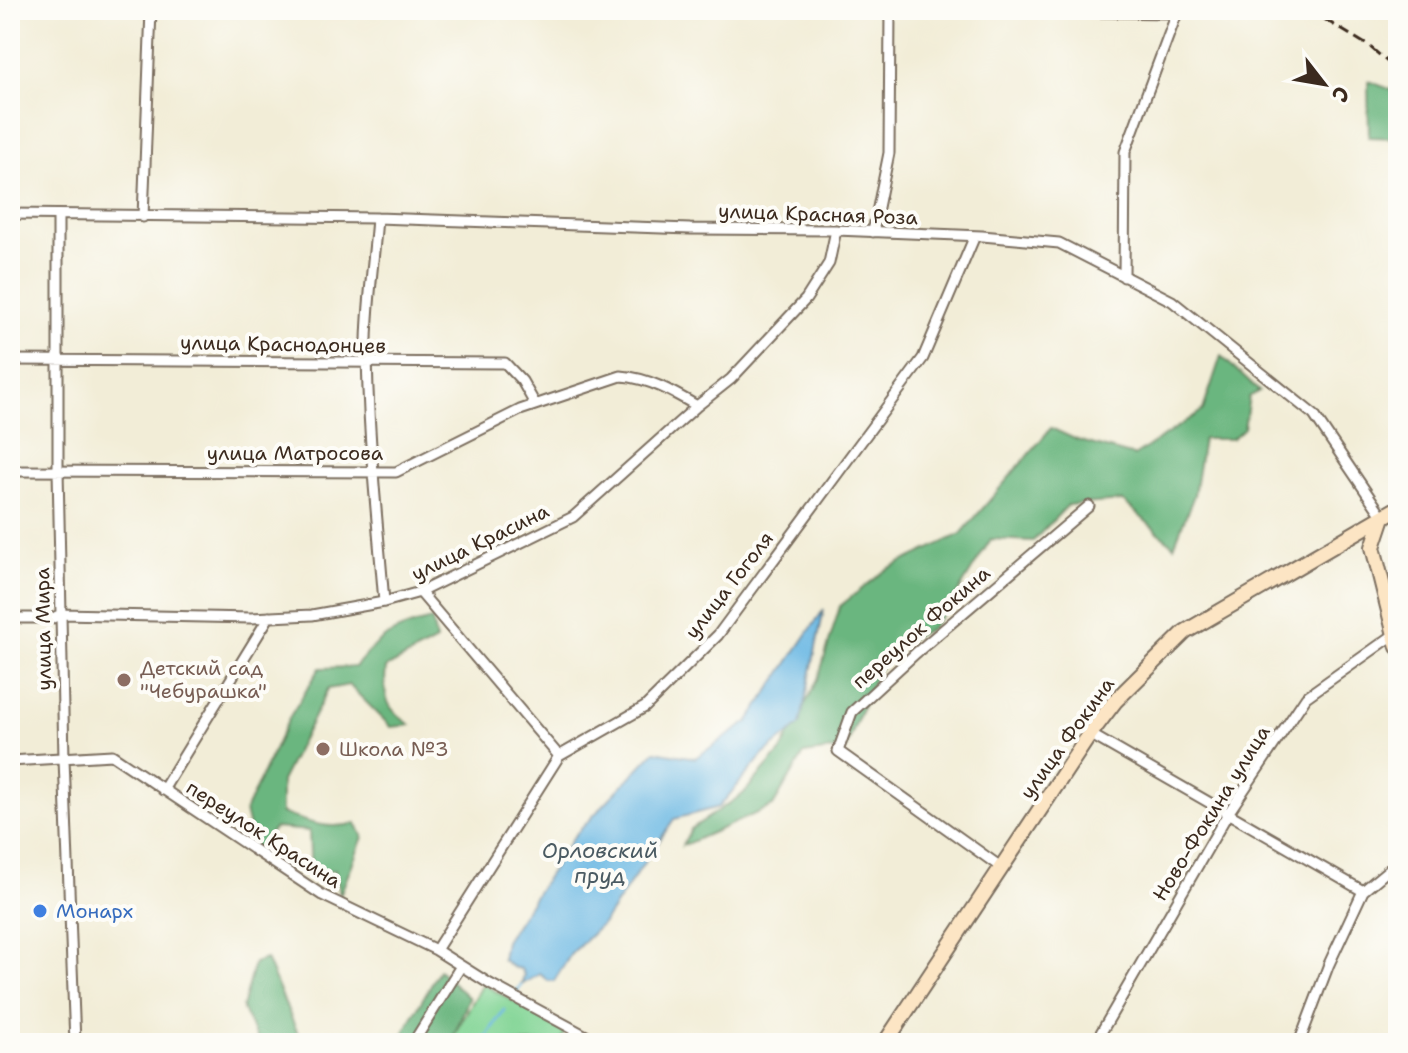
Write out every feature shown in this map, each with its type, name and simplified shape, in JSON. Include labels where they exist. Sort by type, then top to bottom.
[{"type":"main road","name":"улица Фокина","points":[[885,1043],[1115,701],[1185,632],[1398,508]]},
{"type":"main road","points":[[1383,517],[1373,547],[1396,641]]},
{"type":"street","points":[[143,217],[151,10]]},
{"type":"street","points":[[873,232],[889,153],[890,10]]},
{"type":"street","points":[[923,10],[1177,13],[1125,152],[1124,277]]},
{"type":"street","name":"улица Красная Роза","points":[[10,214],[377,218],[690,229],[836,230],[1059,243],[1172,301],[1314,415],[1383,517]]},
{"type":"street","name":"улица Мира","points":[[58,215],[58,470],[64,759],[75,1043]]},
{"type":"street","points":[[377,218],[367,336],[373,472],[384,602]]},
{"type":"street","name":"улица Красина","points":[[10,618],[53,618],[61,614],[312,615],[420,592],[573,517],[731,379],[806,299],[829,263],[836,230]]},
{"type":"street","name":"улица Гоголя","points":[[436,950],[559,756],[645,707],[718,635],[923,358],[974,238]]},
{"type":"street","name":"улица Краснодонцев","points":[[10,360],[505,363],[522,381],[535,404]]},
{"type":"street","name":"улица Матросова","points":[[10,471],[396,472],[535,404],[621,376],[638,377],[697,406]]},
{"type":"street","name":"переулок Фокина","points":[[1002,868],[838,751],[852,712],[916,653],[1089,506]]},
{"type":"street","points":[[420,592],[559,756]]},
{"type":"street","points":[[163,790],[269,617]]},
{"type":"street","name":"Ново-Фокина улица","points":[[1095,1043],[1227,815],[1306,697],[1396,641]]},
{"type":"street","points":[[1090,734],[1363,891]]},
{"type":"street","name":"переулок Красина","points":[[10,761],[112,755],[322,895],[436,950],[490,984],[599,1043]]},
{"type":"street","points":[[1299,1043],[1329,964],[1363,891],[1398,862]]},
{"type":"street","points":[[413,1043],[461,966]]},
{"type":"green space","points":[[1368,81],[1390,89],[1398,97],[1398,138],[1369,137]]},
{"type":"green space","points":[[1221,356],[1259,391],[1249,397],[1244,428],[1232,439],[1203,439],[1194,495],[1174,546],[1123,501],[1068,505],[1033,541],[991,539],[931,629],[899,644],[877,672],[846,748],[804,754],[773,806],[682,846],[691,829],[743,794],[781,751],[818,679],[840,606],[887,569],[961,534],[1051,428],[1077,440],[1134,456],[1203,410]]},
{"type":"green space","points":[[432,620],[436,641],[386,668],[388,701],[396,713],[411,725],[391,727],[349,685],[328,689],[281,781],[281,813],[327,826],[356,823],[363,837],[340,895],[335,870],[311,875],[309,831],[275,828],[254,850],[245,811],[289,718],[320,668],[355,667],[388,635]]},
{"type":"green space","points":[[266,959],[302,1043],[259,1043],[242,1008],[254,963]]},
{"type":"green space","points":[[439,970],[469,998],[451,1043],[398,1043]]},
{"type":"green space","points":[[483,984],[566,1031],[559,1043],[449,1043]]},
{"type":"water","name":"Орловский пруд","points":[[824,609],[800,725],[763,755],[719,807],[674,819],[604,922],[571,954],[554,981],[548,981],[540,974],[521,985],[524,975],[521,969],[512,967],[502,959],[505,941],[574,836],[655,751],[695,758],[748,722]]},
{"type":"waterway","points":[[515,994],[521,985]]},
{"type":"waterway","points":[[482,1043],[504,1010]]},
{"type":"railway","points":[[1309,10],[1369,46],[1398,71]]},
{"type":"place","name":"Детский сад \"Чебурашка\"","points":[[124,680]]},
{"type":"place","name":"Школа №3","points":[[323,749]]},
{"type":"place","name":"Монарх","points":[[40,911]]}]
